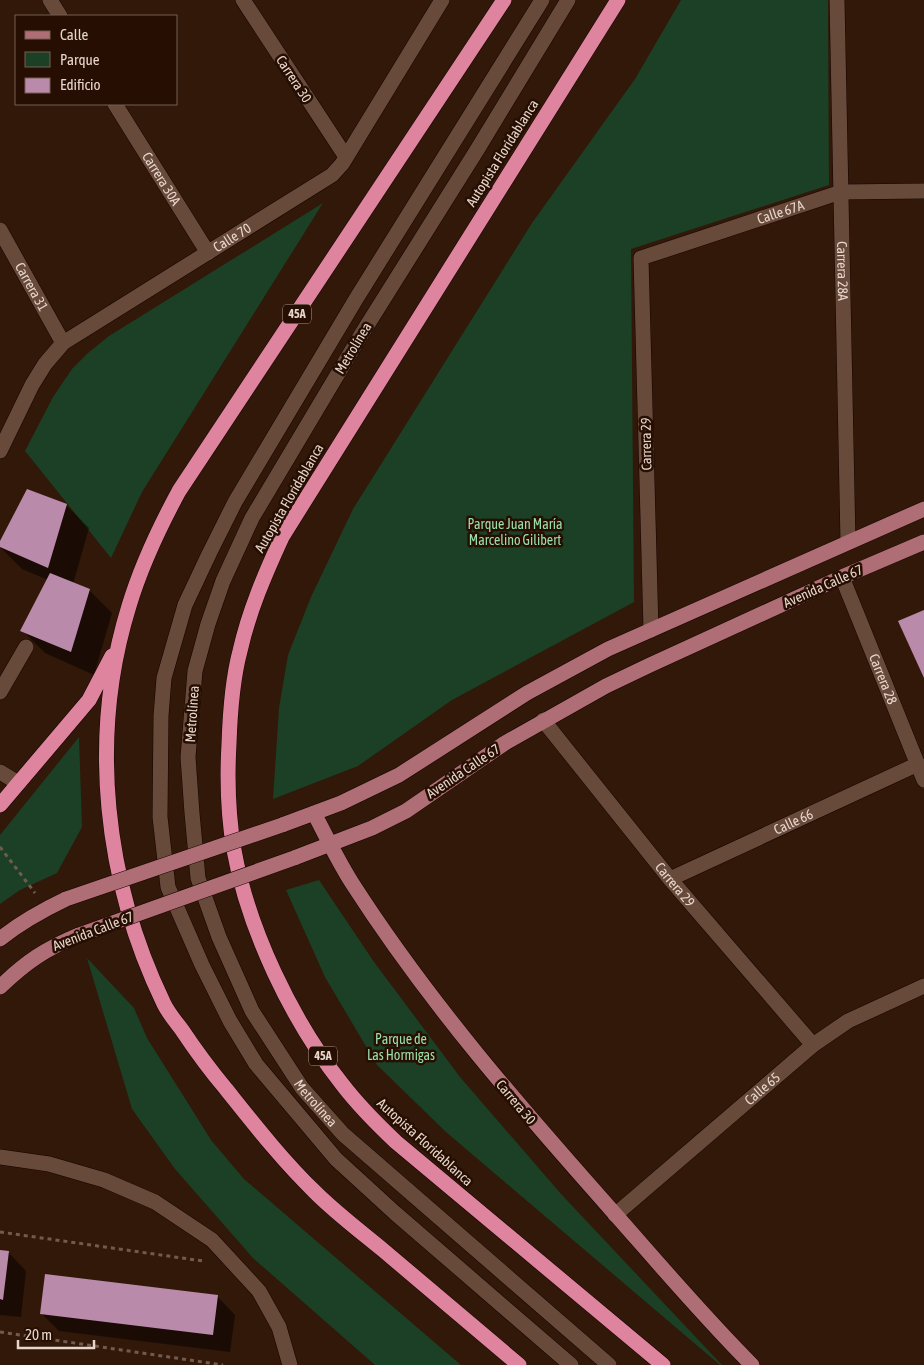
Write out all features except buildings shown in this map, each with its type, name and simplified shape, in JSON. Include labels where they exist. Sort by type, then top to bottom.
[{"type":"highway","name":"45A","points":[[504,0],[179,491],[159,529],[128,607],[119,642],[111,682],[107,723],[106,765],[108,809],[114,849],[125,899],[143,953],[165,1007],[203,1061],[277,1152],[316,1194],[519,1365]]},
{"type":"highway","name":"Autopista Floridablanca","points":[[618,0],[282,538],[268,567],[249,617],[239,652],[233,686],[228,762],[229,808],[233,848],[242,886],[256,928],[275,974],[306,1032],[341,1084],[368,1115],[396,1142],[663,1365]]},
{"type":"highway","points":[[0,805],[89,700],[119,642]]},
{"type":"main road","points":[[0,939],[39,912],[66,899],[282,825],[358,795],[399,775],[527,693],[608,649],[924,509]]},
{"type":"main road","name":"Avenida Calle 67","points":[[0,988],[34,957],[53,945],[294,858],[390,820],[406,811],[472,764],[543,720],[650,664],[924,542]]},
{"type":"main road","name":"Carrera 30","points":[[314,813],[351,881],[374,916],[458,1032],[535,1126],[752,1365]]},
{"type":"street","points":[[50,0],[59,15]]},
{"type":"street","name":"Carrera 30","points":[[243,0],[346,157]]},
{"type":"street","name":"Metrolínea","points":[[542,0],[351,307],[235,502],[208,554],[185,605],[164,678],[161,716],[160,817],[168,887],[230,1022],[256,1064],[336,1159],[395,1213],[571,1365]]},
{"type":"street","name":"Metrolínea","points":[[568,0],[361,335],[252,518],[223,581],[208,624],[195,671],[188,757],[198,878],[219,937],[252,1010],[302,1088],[343,1134],[609,1365]]},
{"type":"street","name":"Carrera 28A","points":[[837,0],[848,542]]},
{"type":"street","name":"Calle 70","points":[[0,450],[32,385],[45,364],[63,343],[332,175],[346,157],[440,1]]},
{"type":"street","name":"Carrera 30A","points":[[116,105],[208,253]]},
{"type":"street","name":"Calle 67A","points":[[642,258],[841,192],[924,191]]},
{"type":"street","name":"Carrera 31","points":[[0,230],[63,343]]},
{"type":"street","name":"Carrera 29","points":[[642,258],[651,630]]},
{"type":"street","name":"Carrera 28","points":[[842,577],[924,780]]},
{"type":"street","points":[[0,692],[26,647]]},
{"type":"street","name":"Carrera 29","points":[[543,720],[670,879],[813,1045]]},
{"type":"street","name":"Calle 66","points":[[670,879],[918,764]]},
{"type":"street","points":[[0,772],[18,783]]},
{"type":"street","name":"Calle 65","points":[[616,1215],[813,1045],[848,1021],[924,986]]},
{"type":"street","points":[[0,1157],[49,1164],[104,1180],[155,1202],[212,1240],[259,1291],[279,1327],[290,1365]]},
{"type":"path","points":[[0,847],[36,893]]},
{"type":"path","points":[[0,1232],[236,1266]]},
{"type":"path","points":[[0,1332],[223,1365]]},
{"type":"green space","name":"Parque Juan María Marcelino Gilibert","points":[[681,0],[828,0],[829,185],[631,249],[634,602],[452,700],[358,766],[273,799],[279,708],[288,655],[311,597],[353,509],[532,223],[635,79]]},
{"type":"green space","points":[[323,203],[142,492],[111,558],[25,451],[53,397],[72,369],[109,336]]},
{"type":"green space","points":[[79,737],[82,827],[57,873],[20,890],[0,904],[0,835]]},
{"type":"green space","name":"Parque de Las Hormigas","points":[[319,880],[374,962],[460,1077],[561,1194],[722,1365],[446,1132],[377,1065],[325,977],[286,890]]},
{"type":"green space","points":[[87,958],[134,1008],[147,1038],[211,1140],[244,1179],[461,1365],[375,1365],[253,1258],[175,1169],[132,1109]]}]
